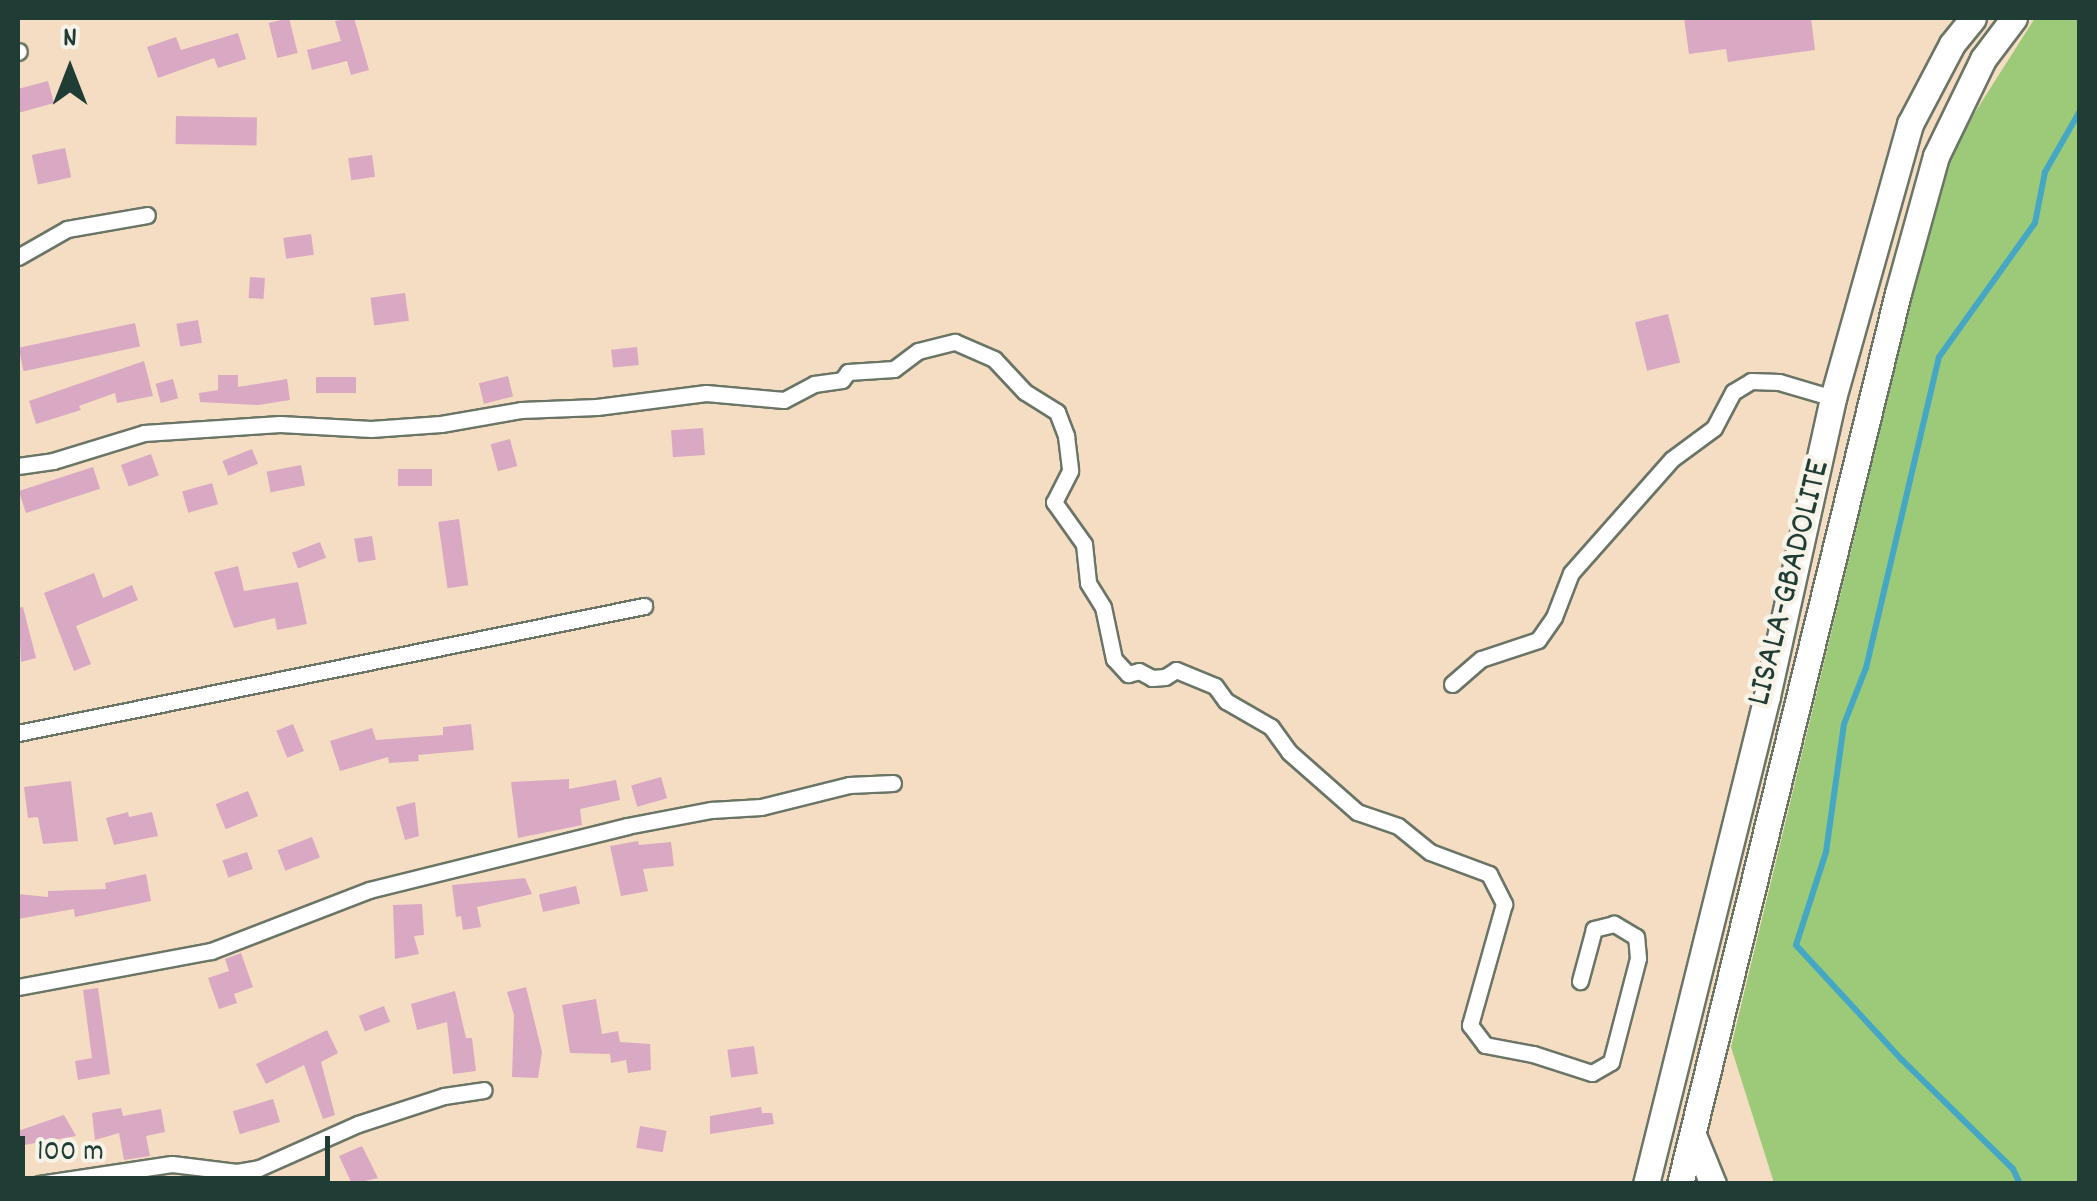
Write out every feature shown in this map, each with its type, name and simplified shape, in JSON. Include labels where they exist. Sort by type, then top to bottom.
[{"type":"main road","name":"LISALA-GBADOLITE","points":[[1646,1184],[1767,696],[1833,398],[1910,124],[1952,44],[1973,18]]},
{"type":"main road","name":"LISALA-GBADOLITE","points":[[1680,1184],[1759,852],[1936,156],[1984,60],[2014,18]]},
{"type":"main road","points":[[1693,1135],[1713,1184]]},
{"type":"street","points":[[18,257],[68,229],[147,215]]},
{"type":"street","points":[[18,466],[53,461],[144,433],[280,424],[371,429],[706,393],[784,400],[814,384],[842,380],[848,372],[894,370],[918,350],[956,342],[994,360],[1025,392],[1057,412],[1066,436],[1070,471],[1054,502],[1084,544],[1088,584],[1103,607],[1114,658],[1128,674],[1139,670],[1152,678],[1165,677],[1176,670],[1215,686],[1226,701],[1271,728],[1289,752],[1357,812],[1398,826],[1430,852],[1490,874],[1504,904],[1470,1026],[1485,1045],[1534,1054],[1592,1073],[1611,1062],[1638,958],[1636,937],[1614,924],[1594,929],[1580,980]]},
{"type":"street","points":[[1452,684],[1481,659],[1538,640],[1554,617],[1571,573],[1672,459],[1714,428],[1734,392],[1751,381],[1779,382],[1833,398]]},
{"type":"street","points":[[18,732],[644,606]]},
{"type":"street","points":[[18,987],[212,952],[369,890],[627,826],[710,810],[761,807],[849,786],[894,783]]},
{"type":"street","points":[[40,1184],[172,1164],[236,1172],[258,1168],[358,1124],[444,1096],[484,1090]]},
{"type":"green space","points":[[2035,18],[2079,18],[2079,1183],[1774,1183],[1731,1047],[1946,158]]},
{"type":"building","points":[[289,18],[298,53],[277,58],[269,23]]},
{"type":"building","points":[[354,18],[369,70],[351,75],[347,61],[312,70],[307,50],[341,41],[335,21]]},
{"type":"building","points":[[1684,18],[1811,18],[1815,50],[1728,62],[1726,49],[1689,54]]},
{"type":"building","points":[[238,33],[246,59],[218,68],[214,58],[158,78],[147,47],[176,37],[181,50]]},
{"type":"building","points":[[48,81],[54,103],[18,113],[18,89]]},
{"type":"building","points":[[176,116],[257,117],[256,145],[176,144]]},
{"type":"building","points":[[65,148],[71,177],[38,184],[32,155]]},
{"type":"building","points":[[372,155],[375,177],[351,180],[348,158]]},
{"type":"building","points":[[311,234],[314,255],[286,259],[283,238]]},
{"type":"building","points":[[250,277],[265,278],[263,299],[249,298]]},
{"type":"building","points":[[405,293],[409,321],[374,326],[370,298]]},
{"type":"building","points":[[1668,314],[1680,363],[1647,371],[1635,322]]},
{"type":"building","points":[[198,320],[202,343],[180,346],[176,324]]},
{"type":"building","points":[[135,323],[140,346],[24,371],[19,348]]},
{"type":"building","points":[[637,347],[639,365],[613,368],[611,350]]},
{"type":"building","points":[[144,361],[153,396],[117,403],[115,393],[79,406],[81,410],[36,424],[29,401]]},
{"type":"building","points":[[218,375],[238,375],[238,387],[287,379],[290,400],[258,405],[200,402],[199,393],[218,390]]},
{"type":"building","points":[[508,376],[513,396],[484,404],[479,383]]},
{"type":"building","points":[[316,377],[356,377],[356,393],[316,393]]},
{"type":"building","points":[[173,379],[178,398],[161,403],[156,384]]},
{"type":"building","points":[[703,428],[705,455],[673,457],[671,430]]},
{"type":"building","points":[[510,439],[517,466],[498,471],[491,444]]},
{"type":"building","points":[[252,449],[258,464],[228,476],[222,461]]},
{"type":"building","points":[[151,454],[159,476],[129,487],[121,465]]},
{"type":"building","points":[[301,465],[305,486],[271,492],[267,472]]},
{"type":"building","points":[[93,467],[100,489],[26,513],[19,491]]},
{"type":"building","points":[[398,469],[432,469],[432,486],[398,486]]},
{"type":"building","points":[[212,483],[218,504],[188,513],[182,492]]},
{"type":"building","points":[[459,519],[468,585],[448,588],[438,522]]},
{"type":"building","points":[[372,536],[376,560],[358,563],[354,539]]},
{"type":"building","points":[[320,542],[326,558],[298,569],[292,553]]},
{"type":"building","points":[[238,566],[244,591],[298,582],[307,624],[277,630],[275,618],[234,628],[214,572]]},
{"type":"building","points":[[94,573],[103,598],[132,585],[138,600],[76,626],[91,664],[74,671],[44,593]]},
{"type":"building","points":[[23,607],[36,658],[21,662],[18,608]]},
{"type":"building","points":[[293,724],[304,751],[287,758],[276,731]]},
{"type":"building","points":[[471,724],[474,750],[418,755],[419,761],[389,763],[388,757],[340,771],[330,741],[372,728],[376,740],[443,735],[443,727]]},
{"type":"building","points":[[661,777],[667,798],[637,807],[631,786]]},
{"type":"building","points":[[569,779],[569,789],[616,780],[620,800],[580,809],[582,825],[518,838],[511,782]]},
{"type":"building","points":[[71,781],[78,841],[43,844],[38,817],[28,818],[24,787]]},
{"type":"building","points":[[248,791],[258,816],[226,829],[216,804]]},
{"type":"building","points":[[415,802],[419,836],[405,840],[396,807]]},
{"type":"building","points":[[128,812],[129,817],[152,812],[158,836],[114,845],[106,818]]},
{"type":"building","points":[[312,837],[320,858],[285,871],[277,850]]},
{"type":"building","points":[[638,841],[639,845],[671,842],[674,866],[643,869],[648,891],[621,896],[610,846]]},
{"type":"building","points":[[247,852],[253,869],[228,877],[222,860]]},
{"type":"building","points":[[146,874],[151,901],[75,917],[74,909],[18,919],[18,894],[48,897],[48,891],[106,889],[105,883]]},
{"type":"building","points":[[525,878],[532,894],[477,907],[481,927],[463,930],[461,916],[456,917],[452,885]]},
{"type":"building","points":[[576,886],[580,904],[543,912],[539,895]]},
{"type":"building","points":[[422,904],[424,935],[414,936],[419,954],[395,959],[393,905]]},
{"type":"building","points":[[241,953],[253,987],[234,994],[237,1003],[219,1009],[208,978],[229,971],[225,959]]},
{"type":"building","points":[[526,987],[542,1052],[538,1078],[512,1077],[514,1015],[507,992]]},
{"type":"building","points":[[98,988],[110,1074],[78,1080],[75,1061],[92,1058],[83,990]]},
{"type":"building","points":[[455,991],[466,1038],[472,1038],[476,1071],[453,1074],[447,1022],[417,1030],[411,1004]]},
{"type":"building","points":[[596,999],[602,1034],[618,1031],[620,1042],[650,1044],[651,1070],[628,1073],[626,1060],[611,1063],[610,1054],[570,1053],[562,1005]]},
{"type":"building","points":[[384,1006],[390,1022],[365,1032],[359,1016]]},
{"type":"building","points":[[327,1030],[338,1053],[321,1062],[335,1115],[323,1119],[304,1065],[266,1084],[256,1064]]},
{"type":"building","points":[[754,1046],[758,1074],[731,1077],[727,1050]]},
{"type":"building","points":[[273,1099],[280,1122],[240,1134],[233,1111]]},
{"type":"building","points":[[761,1107],[762,1113],[772,1113],[774,1124],[710,1134],[710,1116]]},
{"type":"building","points":[[121,1108],[123,1116],[161,1109],[165,1132],[146,1136],[150,1156],[124,1160],[119,1133],[95,1140],[92,1113]]},
{"type":"building","points":[[64,1115],[76,1136],[18,1146],[18,1131]]},
{"type":"building","points":[[640,1126],[667,1131],[663,1152],[636,1148]]},
{"type":"building","points":[[362,1146],[378,1178],[352,1184],[339,1156]]},
{"type":"waterway","points":[[2020,1184],[2013,1169],[1902,1060],[1796,945],[1826,852],[1844,724],[1866,668],[1939,357],[2035,223],[2045,172],[2080,111]]}]
